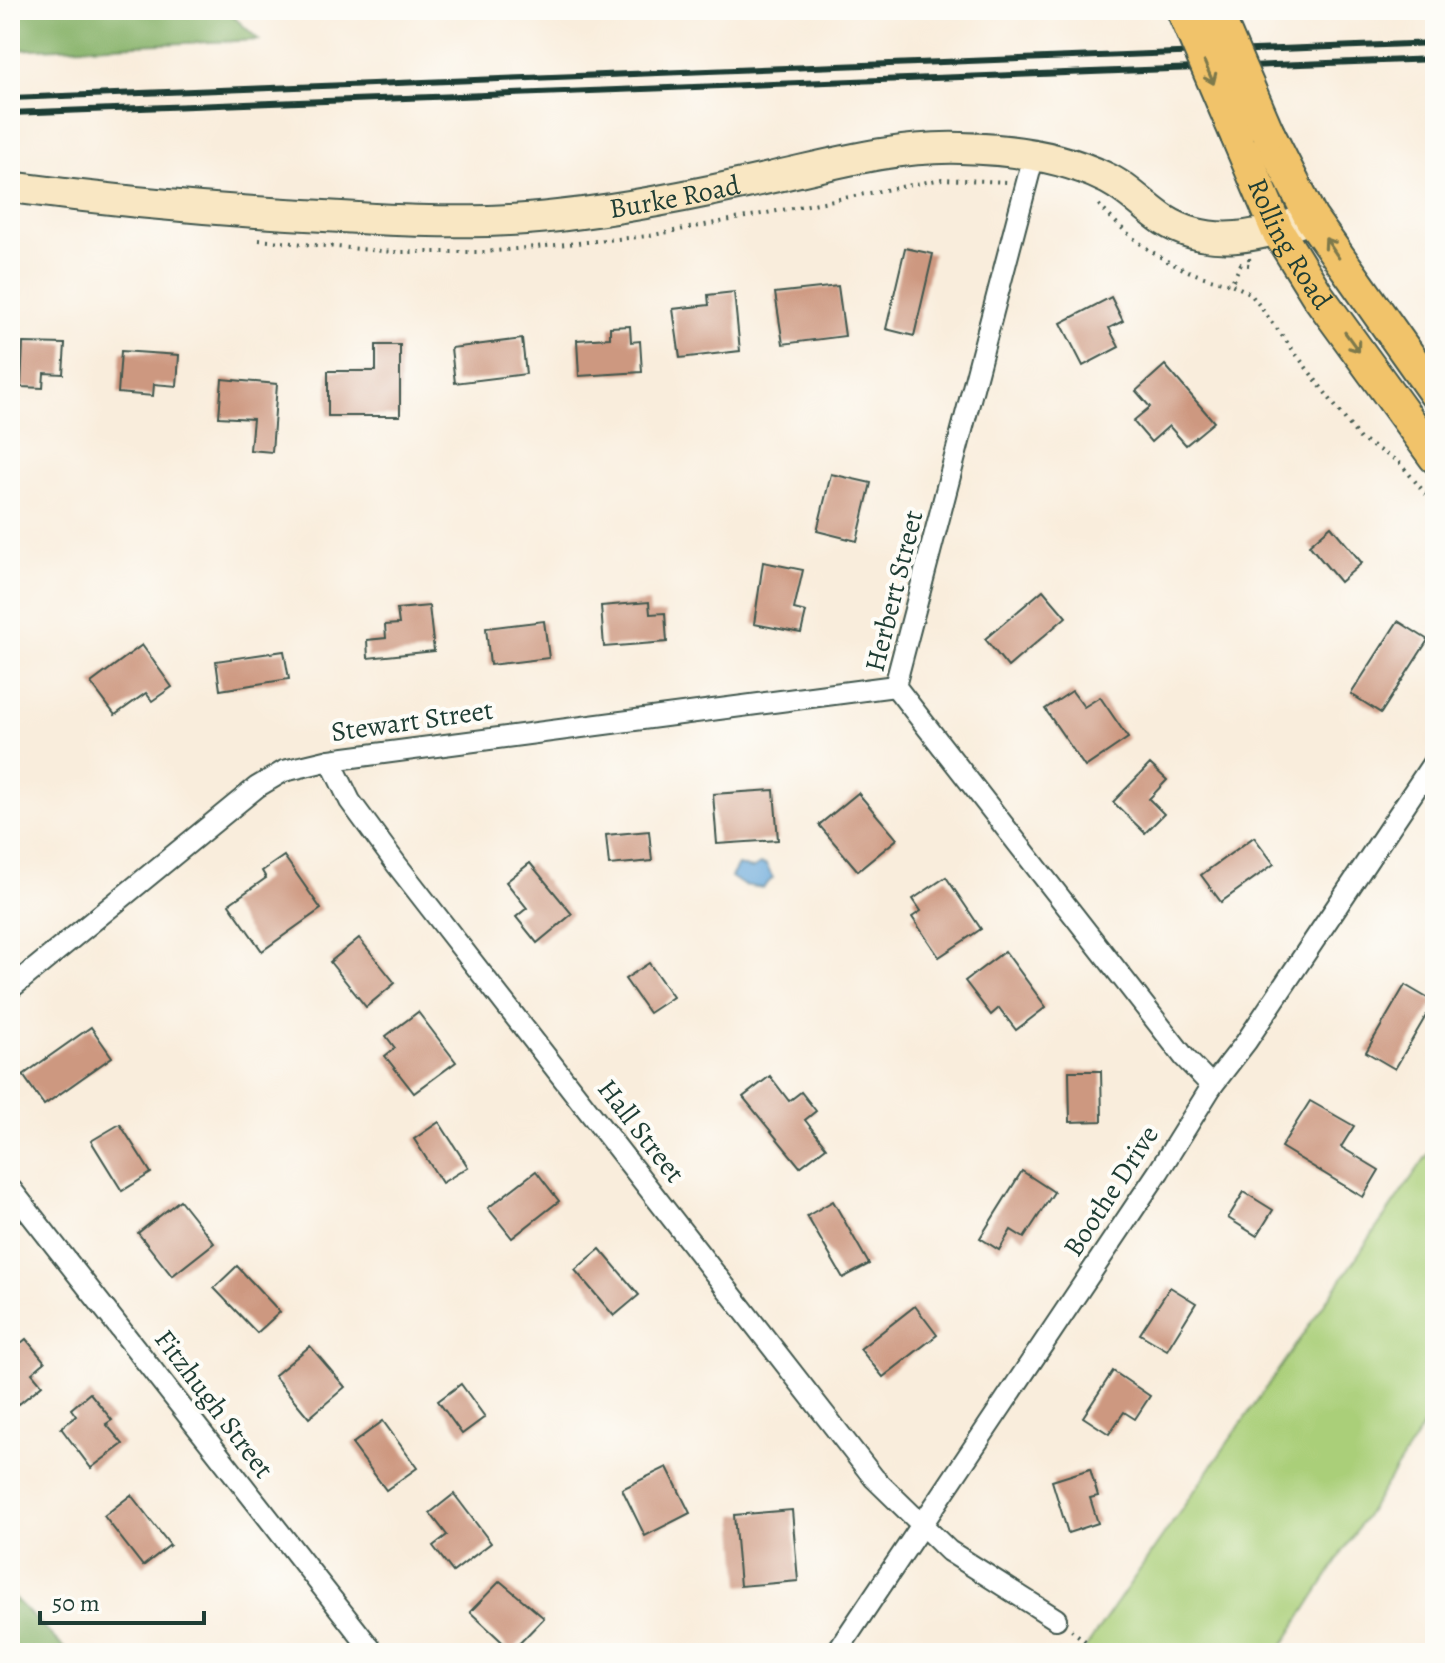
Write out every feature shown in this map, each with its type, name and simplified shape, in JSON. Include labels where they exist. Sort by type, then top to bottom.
[{"type":"main road","name":"Rolling Road","points":[[1183,10],[1252,135],[1435,393]]},
{"type":"main road","name":"Rolling Road","points":[[1215,10],[1252,135],[1262,233],[1318,296],[1435,457]]},
{"type":"street","name":"Burke Road","points":[[10,187],[237,212],[480,221],[635,206],[907,150],[966,148],[1034,155],[1104,176],[1165,220],[1195,235],[1218,239],[1262,233],[1311,218]]},
{"type":"street","name":"Herbert Street","points":[[1034,155],[895,686],[1185,1058],[1212,1086]]},
{"type":"street","name":"Stewart Street","points":[[10,989],[257,787],[284,771],[330,760],[895,686]]},
{"type":"street","name":"Hall Street","points":[[330,760],[350,801],[397,865],[874,1478],[949,1551],[1056,1619]]},
{"type":"street","name":"Boothe Drive","points":[[836,1653],[1159,1171],[1212,1086],[1246,1042],[1435,760]]},
{"type":"street","name":"Fitzhugh Street","points":[[10,1188],[374,1653]]},
{"type":"path","points":[[1262,233],[1250,265],[1241,264],[1231,284],[1250,293],[1360,439],[1399,462],[1435,505]]},
{"type":"path","points":[[1056,1619],[1101,1653]]},
{"type":"green space","points":[[10,10],[226,10],[259,40],[10,50]]},
{"type":"green space","points":[[1435,1144],[1435,1408],[1278,1653],[1082,1653]]},
{"type":"green space","points":[[10,1594],[69,1653],[10,1653]]},
{"type":"water","points":[[760,864],[766,865],[773,878],[763,888],[743,885],[731,877],[738,865],[752,869]]},
{"type":"building","points":[[905,248],[933,254],[914,336],[886,329]]},
{"type":"building","points":[[838,286],[845,336],[783,344],[775,293]]},
{"type":"building","points":[[734,292],[740,351],[680,358],[673,309],[709,305],[708,295]]},
{"type":"building","points":[[1111,297],[1123,321],[1109,328],[1119,347],[1083,366],[1061,323]]},
{"type":"building","points":[[630,326],[631,342],[640,341],[642,372],[579,376],[577,340],[610,338],[610,327]]},
{"type":"building","points":[[522,339],[526,374],[455,383],[451,348]]},
{"type":"building","points":[[23,343],[65,344],[63,374],[44,373],[43,388],[21,387]]},
{"type":"building","points":[[376,345],[400,345],[400,416],[328,416],[328,371],[376,371]]},
{"type":"building","points":[[121,351],[179,355],[177,386],[154,384],[153,396],[118,393]]},
{"type":"building","points":[[1165,365],[1214,422],[1186,445],[1169,426],[1151,442],[1133,421],[1150,407],[1136,391]]},
{"type":"building","points":[[222,379],[277,384],[272,452],[250,450],[253,419],[219,417]]},
{"type":"building","points":[[831,474],[871,483],[857,541],[817,531]]},
{"type":"building","points":[[1331,526],[1362,563],[1340,582],[1309,545]]},
{"type":"building","points":[[763,562],[803,570],[794,609],[806,612],[801,633],[754,624]]},
{"type":"building","points":[[1043,590],[1066,617],[1008,667],[985,639]]},
{"type":"building","points":[[649,602],[650,614],[665,613],[667,642],[604,647],[601,606]]},
{"type":"building","points":[[429,606],[434,651],[368,658],[367,640],[386,638],[385,625],[399,624],[397,609]]},
{"type":"building","points":[[544,621],[549,658],[490,665],[486,628]]},
{"type":"building","points":[[1398,621],[1428,640],[1381,713],[1351,694]]},
{"type":"building","points":[[142,645],[172,687],[152,701],[146,693],[115,715],[91,683]]},
{"type":"building","points":[[284,651],[289,679],[220,690],[216,661]]},
{"type":"building","points":[[1072,691],[1084,707],[1100,697],[1128,738],[1085,767],[1045,709]]},
{"type":"building","points":[[1150,764],[1167,780],[1149,799],[1164,814],[1145,833],[1113,802]]},
{"type":"building","points":[[774,790],[778,840],[717,844],[713,794]]},
{"type":"building","points":[[858,793],[897,839],[858,871],[819,825]]},
{"type":"building","points":[[649,831],[652,861],[609,865],[606,835]]},
{"type":"building","points":[[1254,837],[1274,864],[1221,902],[1201,875]]},
{"type":"building","points":[[284,856],[321,909],[262,951],[229,904],[266,878],[262,871]]},
{"type":"building","points":[[530,863],[572,914],[537,943],[516,917],[527,908],[506,882]]},
{"type":"building","points":[[946,877],[981,929],[939,957],[912,917],[921,911],[913,899]]},
{"type":"building","points":[[359,938],[395,983],[366,1007],[330,962]]},
{"type":"building","points":[[1005,951],[1046,1007],[1016,1030],[999,1008],[991,1015],[965,981]]},
{"type":"building","points":[[649,963],[673,997],[649,1013],[625,979]]},
{"type":"building","points":[[1405,985],[1434,1002],[1395,1069],[1366,1052]]},
{"type":"building","points":[[418,1012],[456,1062],[414,1093],[385,1056],[395,1048],[386,1036]]},
{"type":"building","points":[[91,1027],[112,1057],[44,1105],[23,1075]]},
{"type":"building","points":[[1069,1071],[1101,1071],[1102,1121],[1070,1122]]},
{"type":"building","points":[[770,1076],[789,1101],[801,1092],[816,1111],[805,1120],[826,1147],[800,1167],[743,1097]]},
{"type":"building","points":[[1310,1101],[1354,1126],[1341,1147],[1379,1170],[1363,1197],[1281,1147]]},
{"type":"building","points":[[439,1122],[468,1167],[442,1183],[414,1139]]},
{"type":"building","points":[[120,1124],[151,1173],[122,1191],[91,1141]]},
{"type":"building","points":[[536,1171],[559,1201],[512,1238],[488,1208]]},
{"type":"building","points":[[1022,1171],[1054,1192],[1024,1238],[1011,1230],[999,1250],[980,1238]]},
{"type":"building","points":[[1244,1192],[1273,1210],[1257,1236],[1228,1218]]},
{"type":"building","points":[[180,1200],[214,1243],[172,1276],[138,1233]]},
{"type":"building","points":[[833,1201],[869,1264],[843,1278],[807,1216]]},
{"type":"building","points":[[600,1249],[639,1295],[614,1316],[575,1270]]},
{"type":"building","points":[[237,1266],[280,1312],[257,1333],[214,1288]]},
{"type":"building","points":[[1170,1287],[1196,1303],[1167,1350],[1140,1334]]},
{"type":"building","points":[[915,1306],[937,1335],[883,1377],[860,1349]]},
{"type":"building","points":[[26,1339],[45,1362],[32,1373],[42,1385],[19,1404],[10,1393],[10,1352]]},
{"type":"building","points":[[310,1346],[345,1387],[309,1418],[274,1376]]},
{"type":"building","points":[[1113,1371],[1150,1396],[1135,1419],[1124,1412],[1109,1434],[1083,1417]]},
{"type":"building","points":[[461,1384],[485,1417],[462,1434],[438,1401]]},
{"type":"building","points":[[90,1393],[112,1420],[106,1424],[123,1444],[91,1468],[61,1428],[76,1416],[71,1409]]},
{"type":"building","points":[[383,1421],[417,1468],[386,1490],[352,1444]]},
{"type":"building","points":[[667,1467],[690,1513],[645,1536],[622,1489]]},
{"type":"building","points":[[1090,1469],[1098,1496],[1090,1498],[1098,1523],[1068,1533],[1052,1481]]},
{"type":"building","points":[[454,1494],[491,1543],[453,1572],[433,1546],[447,1535],[430,1513]]},
{"type":"building","points":[[131,1495],[170,1545],[143,1566],[104,1516]]},
{"type":"building","points":[[792,1510],[798,1581],[740,1586],[734,1515]]},
{"type":"building","points":[[500,1581],[544,1618],[512,1651],[470,1612]]},
{"type":"railway","points":[[10,98],[1435,43]]},
{"type":"railway","points":[[10,113],[1435,59]]}]
